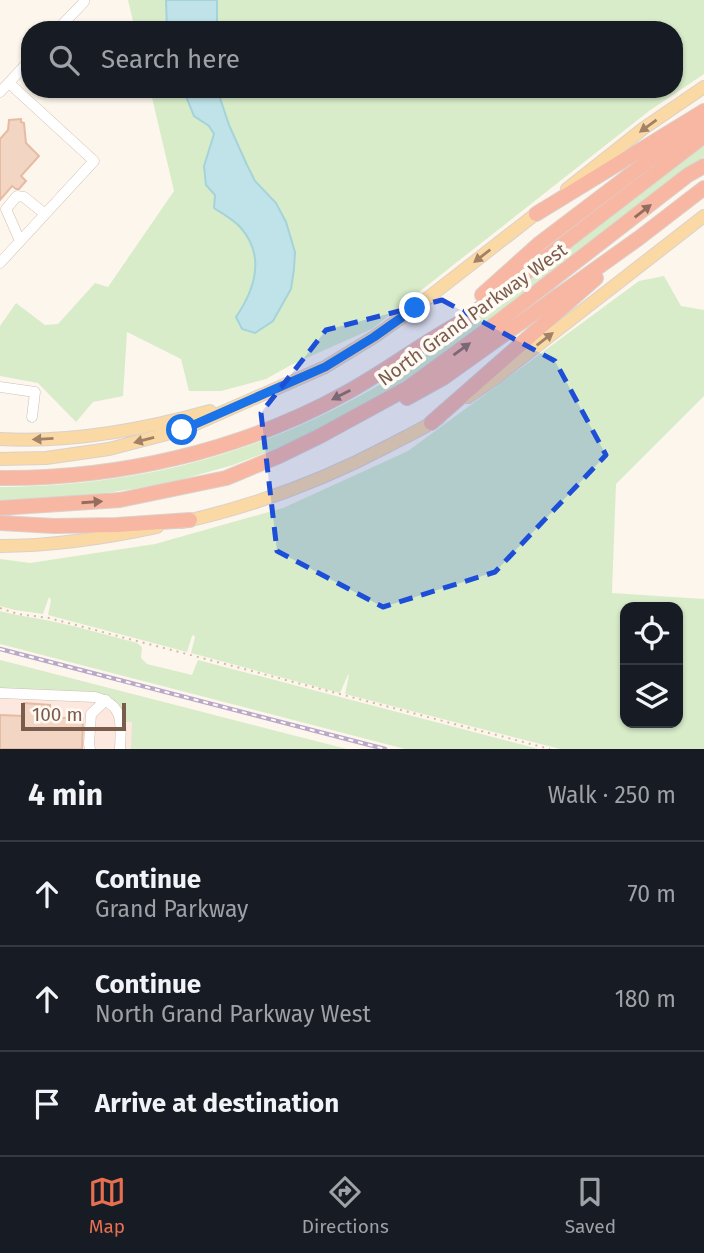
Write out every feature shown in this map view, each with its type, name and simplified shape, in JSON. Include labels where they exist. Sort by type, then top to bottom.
[{"type":"highway","points":[[536,214],[704,111]]},
{"type":"highway","points":[[440,333],[540,243],[704,121]]},
{"type":"highway","name":"North Grand Parkway West","points":[[0,478],[115,470],[153,463],[226,444],[343,395],[463,321],[704,136]]},
{"type":"highway","name":"North Grand Parkway West","points":[[0,508],[120,500],[226,478],[279,456],[408,388],[688,175],[704,166]]},
{"type":"highway","points":[[320,436],[341,434],[443,378],[639,238],[704,188]]},
{"type":"highway","points":[[431,423],[639,238]]},
{"type":"highway","points":[[0,523],[54,526],[190,520]]},
{"type":"main road","name":"North Grand Parkway West","points":[[254,398],[325,367],[374,337],[415,308],[644,128],[704,87]]},
{"type":"main road","points":[[0,546],[120,535],[226,512],[284,493],[360,461],[431,423],[497,377],[704,216]]},
{"type":"main road","points":[[0,439],[84,437],[166,423],[254,398]]},
{"type":"main road","points":[[0,459],[46,458],[108,449],[182,430],[254,398]]},
{"type":"lane","points":[[66,21],[84,0]]},
{"type":"lane","points":[[0,92],[21,70]]},
{"type":"lane","points":[[9,83],[21,94]]},
{"type":"lane","points":[[1,258],[94,161],[25,98]]},
{"type":"lane","points":[[20,241],[6,209],[16,196],[24,197],[46,214]]},
{"type":"lane","points":[[0,387],[35,392],[32,416]]},
{"type":"lane","points":[[0,693],[95,697],[106,700],[119,713],[120,749]]},
{"type":"lane","points":[[90,749],[91,714],[106,700]]},
{"type":"path","points":[[0,608],[18,614],[49,618],[550,749]]},
{"type":"highlighted area","points":[[442,300],[555,361],[606,455],[495,572],[383,607],[277,551],[261,413],[326,330]]},
{"type":"shaded area","points":[[0,660],[214,715],[212,749],[0,749]]},
{"type":"green space","points":[[128,0],[704,0],[704,74],[683,88],[683,21],[133,21]]},
{"type":"green space","points":[[152,98],[668,98],[372,329],[266,379],[221,391],[189,391],[181,359],[127,332],[123,396],[93,402],[76,422],[38,383],[0,376],[0,326],[16,303],[45,325],[58,324],[95,283],[108,287],[174,191]]},
{"type":"green space","points":[[704,142],[704,157],[448,354],[402,386],[309,436],[233,465],[176,481],[81,497],[0,501],[0,487],[99,481],[193,463],[239,449],[329,412],[391,378],[425,355]]},
{"type":"green space","points":[[664,276],[681,306],[704,310],[704,396],[616,484],[612,593],[704,599],[704,749],[560,749],[345,694],[349,675],[340,693],[191,653],[194,635],[187,652],[48,615],[51,600],[49,597],[43,614],[0,606],[0,559],[30,563],[155,544],[283,508],[408,451],[639,281]]},
{"type":"green space","points":[[0,611],[65,624],[137,643],[142,647],[141,658],[147,664],[192,675],[198,660],[539,749],[405,749],[0,644]]},
{"type":"green space","points":[[0,660],[347,749],[131,749],[132,722],[126,722],[122,711],[112,699],[96,693],[0,689]]},
{"type":"water","points":[[166,0],[217,0],[217,21],[167,21]]},
{"type":"water","points":[[187,98],[220,98],[247,165],[255,181],[276,203],[286,222],[295,252],[291,289],[273,321],[255,333],[242,329],[236,317],[253,284],[253,250],[241,228],[214,208],[215,195],[206,185],[204,166],[214,134],[209,126],[194,116]]},
{"type":"building","points":[[21,119],[24,123],[26,143],[39,156],[21,176],[26,181],[19,189],[12,186],[0,200],[0,139],[8,130],[9,120]]},
{"type":"building","points":[[24,703],[50,705],[49,717],[83,719],[82,749],[0,749],[0,715],[24,716]]},
{"type":"railway","points":[[0,649],[385,749]]},
{"type":"route","points":[[182,430],[325,367],[415,308]]}]
